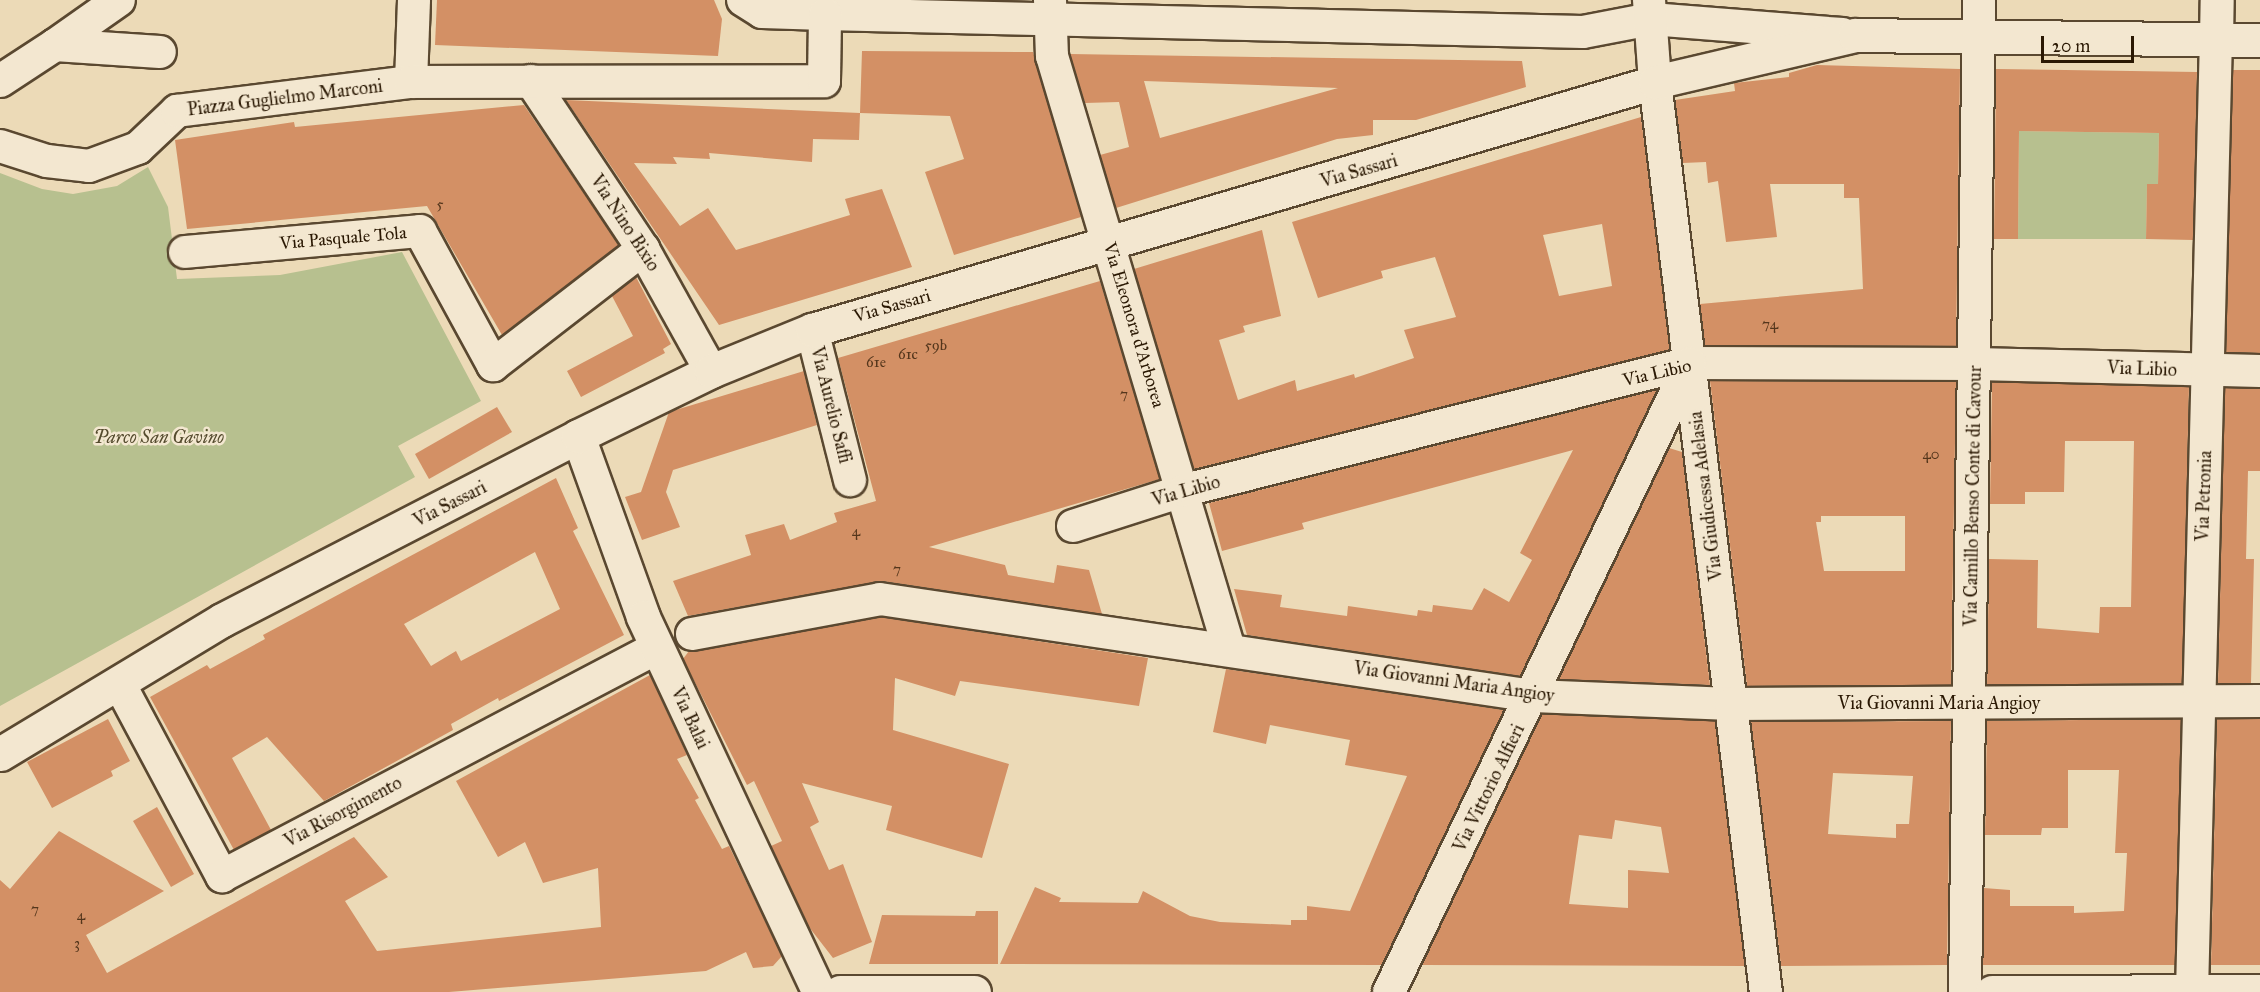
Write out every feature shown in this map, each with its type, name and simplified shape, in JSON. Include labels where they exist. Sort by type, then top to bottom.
[{"type":"street","points":[[0,81],[119,0]]},
{"type":"street","points":[[411,82],[414,0]]},
{"type":"street","name":"Via Camillo Benso Conte di Cavour","points":[[1965,992],[1976,363],[1979,0]]},
{"type":"street","name":"Via Petronia","points":[[2192,992],[2197,702],[2209,371],[2217,0]]},
{"type":"street","points":[[743,1],[762,12],[825,14],[1050,9],[1583,32],[1650,10],[1730,26],[1855,35]]},
{"type":"street","name":"Via Eleonora d'Arborea","points":[[1050,9],[1052,56],[1185,490],[1229,649]]},
{"type":"street","name":"Via Giudicessa Adelasia","points":[[1650,10],[1655,82],[1766,992]]},
{"type":"street","name":"Piazza Guglielmo Marconi","points":[[0,146],[47,161],[89,166],[138,148],[177,111],[411,82],[825,81],[825,14]]},
{"type":"street","points":[[1730,26],[1732,65]]},
{"type":"street","name":"Via Sassari","points":[[0,754],[120,685],[222,620],[711,370],[812,330],[1655,82],[1855,35],[2260,40]]},
{"type":"street","points":[[55,45],[160,52]]},
{"type":"street","name":"Via Nino Bixio","points":[[531,81],[643,249],[711,370]]},
{"type":"street","name":"Via Pasquale Tola","points":[[185,252],[420,231],[493,365],[643,249]]},
{"type":"street","name":"Via Aurelio Saffi","points":[[812,330],[850,480]]},
{"type":"street","name":"Via Libio","points":[[1073,526],[1185,490],[1690,363],[1976,363],[2260,371]]},
{"type":"street","name":"Via Vittorio Alfieri","points":[[1389,992],[1533,696],[1690,363]]},
{"type":"street","points":[[1664,419],[1697,422]]},
{"type":"street","name":"Via Balai","points":[[578,436],[656,648],[819,992]]},
{"type":"street","name":"Via Giovanni Maria Angioy","points":[[692,634],[880,599],[1229,649],[1533,696],[1731,704],[2260,701]]},
{"type":"street","name":"Via Risorgimento","points":[[120,685],[222,876],[656,648]]},
{"type":"street","points":[[1992,992],[2260,991]]},
{"type":"street","points":[[840,992],[974,992]]},
{"type":"green space","points":[[2019,131],[2159,133],[2158,184],[2147,184],[2146,239],[2018,239]]},
{"type":"green space","name":"Parco San Gavino","points":[[148,167],[168,207],[177,279],[280,275],[402,252],[481,401],[398,446],[415,477],[0,706],[0,173],[42,189],[73,194],[117,186]]},
{"type":"building","points":[[437,0],[714,0],[722,19],[718,56],[435,45]]},
{"type":"building","points":[[862,51],[1033,52],[1081,217],[954,255],[925,172],[964,159],[950,116],[860,113]]},
{"type":"building","points":[[1070,54],[1522,61],[1526,87],[1416,120],[1373,120],[1373,135],[1337,139],[1116,208],[1100,155],[1129,147],[1119,102],[1085,103]],"holes":[[[1144,81],[1338,88],[1160,138]]]},
{"type":"building","points":[[1817,65],[1960,69],[1956,346],[1705,345],[1700,304],[1863,289],[1859,198],[1844,198],[1844,184],[1770,184],[1777,237],[1726,242],[1718,181],[1708,183],[1706,162],[1683,163],[1675,100],[1735,91],[1734,83],[1789,77],[1789,73]]},
{"type":"building","points":[[1996,69],[2197,72],[2193,240],[2146,239],[2147,184],[2158,184],[2159,133],[2019,131],[2018,239],[1994,239]]},
{"type":"building","points":[[2233,70],[2260,70],[2260,353],[2226,352]]},
{"type":"building","points":[[566,100],[860,113],[859,140],[813,139],[812,162],[709,153],[710,159],[673,157],[677,164],[634,163],[680,226],[708,208],[736,250],[850,215],[845,199],[882,189],[912,267],[719,325]]},
{"type":"building","points":[[524,105],[619,245],[502,335],[427,206],[187,229],[175,140],[294,122],[295,127]]},
{"type":"building","points":[[1641,117],[1670,350],[1194,469],[1134,269],[1262,230],[1281,316],[1243,326],[1245,332],[1219,340],[1238,400],[1295,380],[1297,391],[1354,374],[1355,378],[1414,358],[1404,330],[1456,317],[1435,257],[1381,271],[1383,278],[1318,298],[1292,222]],"holes":[[[1602,224],[1612,286],[1559,296],[1543,235]]]},
{"type":"building","points":[[636,277],[671,344],[663,349],[665,353],[581,397],[567,371],[633,336],[612,296]]},
{"type":"building","points":[[1100,281],[1160,479],[929,547],[1005,565],[1008,575],[1054,583],[1057,565],[1089,570],[1102,614],[882,581],[688,616],[673,581],[751,555],[745,535],[784,524],[790,540],[837,522],[834,513],[876,501],[838,358]]},
{"type":"building","points":[[804,371],[817,425],[673,470],[666,492],[680,527],[642,540],[625,497],[641,492],[669,412]]},
{"type":"building","points":[[1710,381],[1956,382],[1951,685],[1747,686]],"holes":[[[1821,516],[1905,516],[1905,571],[1824,571],[1816,522],[1821,522]]]},
{"type":"building","points":[[1992,382],[2189,387],[2182,683],[1987,685],[1989,559],[2038,560],[2037,628],[2099,633],[2100,607],[2131,607],[2134,441],[2065,441],[2064,492],[2025,492],[2025,504],[1990,504]]},
{"type":"building","points":[[2225,388],[2260,389],[2260,471],[2248,471],[2246,559],[2254,559],[2251,683],[2218,683]]},
{"type":"building","points":[[1657,390],[1520,676],[1247,635],[1234,589],[1282,595],[1280,607],[1347,616],[1348,606],[1417,616],[1418,610],[1432,612],[1433,605],[1472,610],[1484,588],[1509,602],[1532,560],[1520,553],[1573,450],[1302,523],[1304,529],[1222,551],[1209,503]]},
{"type":"building","points":[[497,407],[512,432],[429,479],[415,454]]},
{"type":"building","points":[[1669,448],[1682,452],[1710,685],[1559,679]]},
{"type":"building","points":[[556,478],[578,528],[573,531],[624,635],[451,724],[453,730],[324,801],[267,737],[232,758],[271,830],[234,850],[150,697],[207,665],[210,669],[265,639],[263,635]],"holes":[[[535,552],[560,609],[461,661],[456,651],[431,666],[404,624]]]},
{"type":"building","points":[[880,617],[1148,658],[1139,706],[960,681],[955,696],[895,678],[893,730],[1009,764],[982,858],[886,830],[892,806],[802,783],[819,822],[810,827],[829,870],[843,864],[872,942],[833,958],[809,927],[771,846],[782,841],[754,781],[747,785],[683,659],[689,651]]},
{"type":"building","points":[[1226,669],[1504,710],[1382,965],[1000,964],[1035,887],[1061,898],[1059,902],[1138,903],[1143,891],[1190,916],[1220,922],[1291,925],[1291,920],[1307,920],[1307,906],[1350,911],[1407,776],[1345,765],[1350,740],[1270,725],[1266,744],[1213,732]]},
{"type":"building","points":[[650,675],[687,755],[677,759],[699,798],[695,800],[722,849],[729,846],[782,956],[773,966],[753,968],[746,952],[706,971],[449,992],[0,992],[0,880],[10,889],[59,831],[164,891],[86,935],[107,973],[354,837],[388,877],[345,901],[377,951],[601,927],[598,868],[543,883],[525,842],[498,857],[456,781]]},
{"type":"building","points":[[1542,714],[1715,721],[1745,966],[1422,965]],"holes":[[[1615,820],[1661,827],[1669,873],[1628,870],[1628,908],[1569,904],[1579,835],[1612,839]]]},
{"type":"building","points":[[108,719],[130,761],[111,771],[113,776],[52,808],[27,762]]},
{"type":"building","points":[[2181,719],[2175,965],[1983,965],[1984,888],[2010,890],[2010,906],[2074,906],[2074,913],[2124,911],[2127,853],[2115,853],[2119,770],[2068,770],[2068,828],[2042,828],[2041,835],[1985,835],[1987,721]]},
{"type":"building","points":[[2217,719],[2260,719],[2260,965],[2211,965]]},
{"type":"building","points":[[1951,721],[1947,965],[1781,966],[1751,722]],"holes":[[[1833,773],[1913,776],[1909,824],[1896,824],[1896,838],[1828,834]]]},
{"type":"building","points":[[157,807],[194,874],[171,887],[133,821]]},
{"type":"building","points":[[976,911],[998,911],[998,964],[869,964],[882,915],[975,916]]}]
